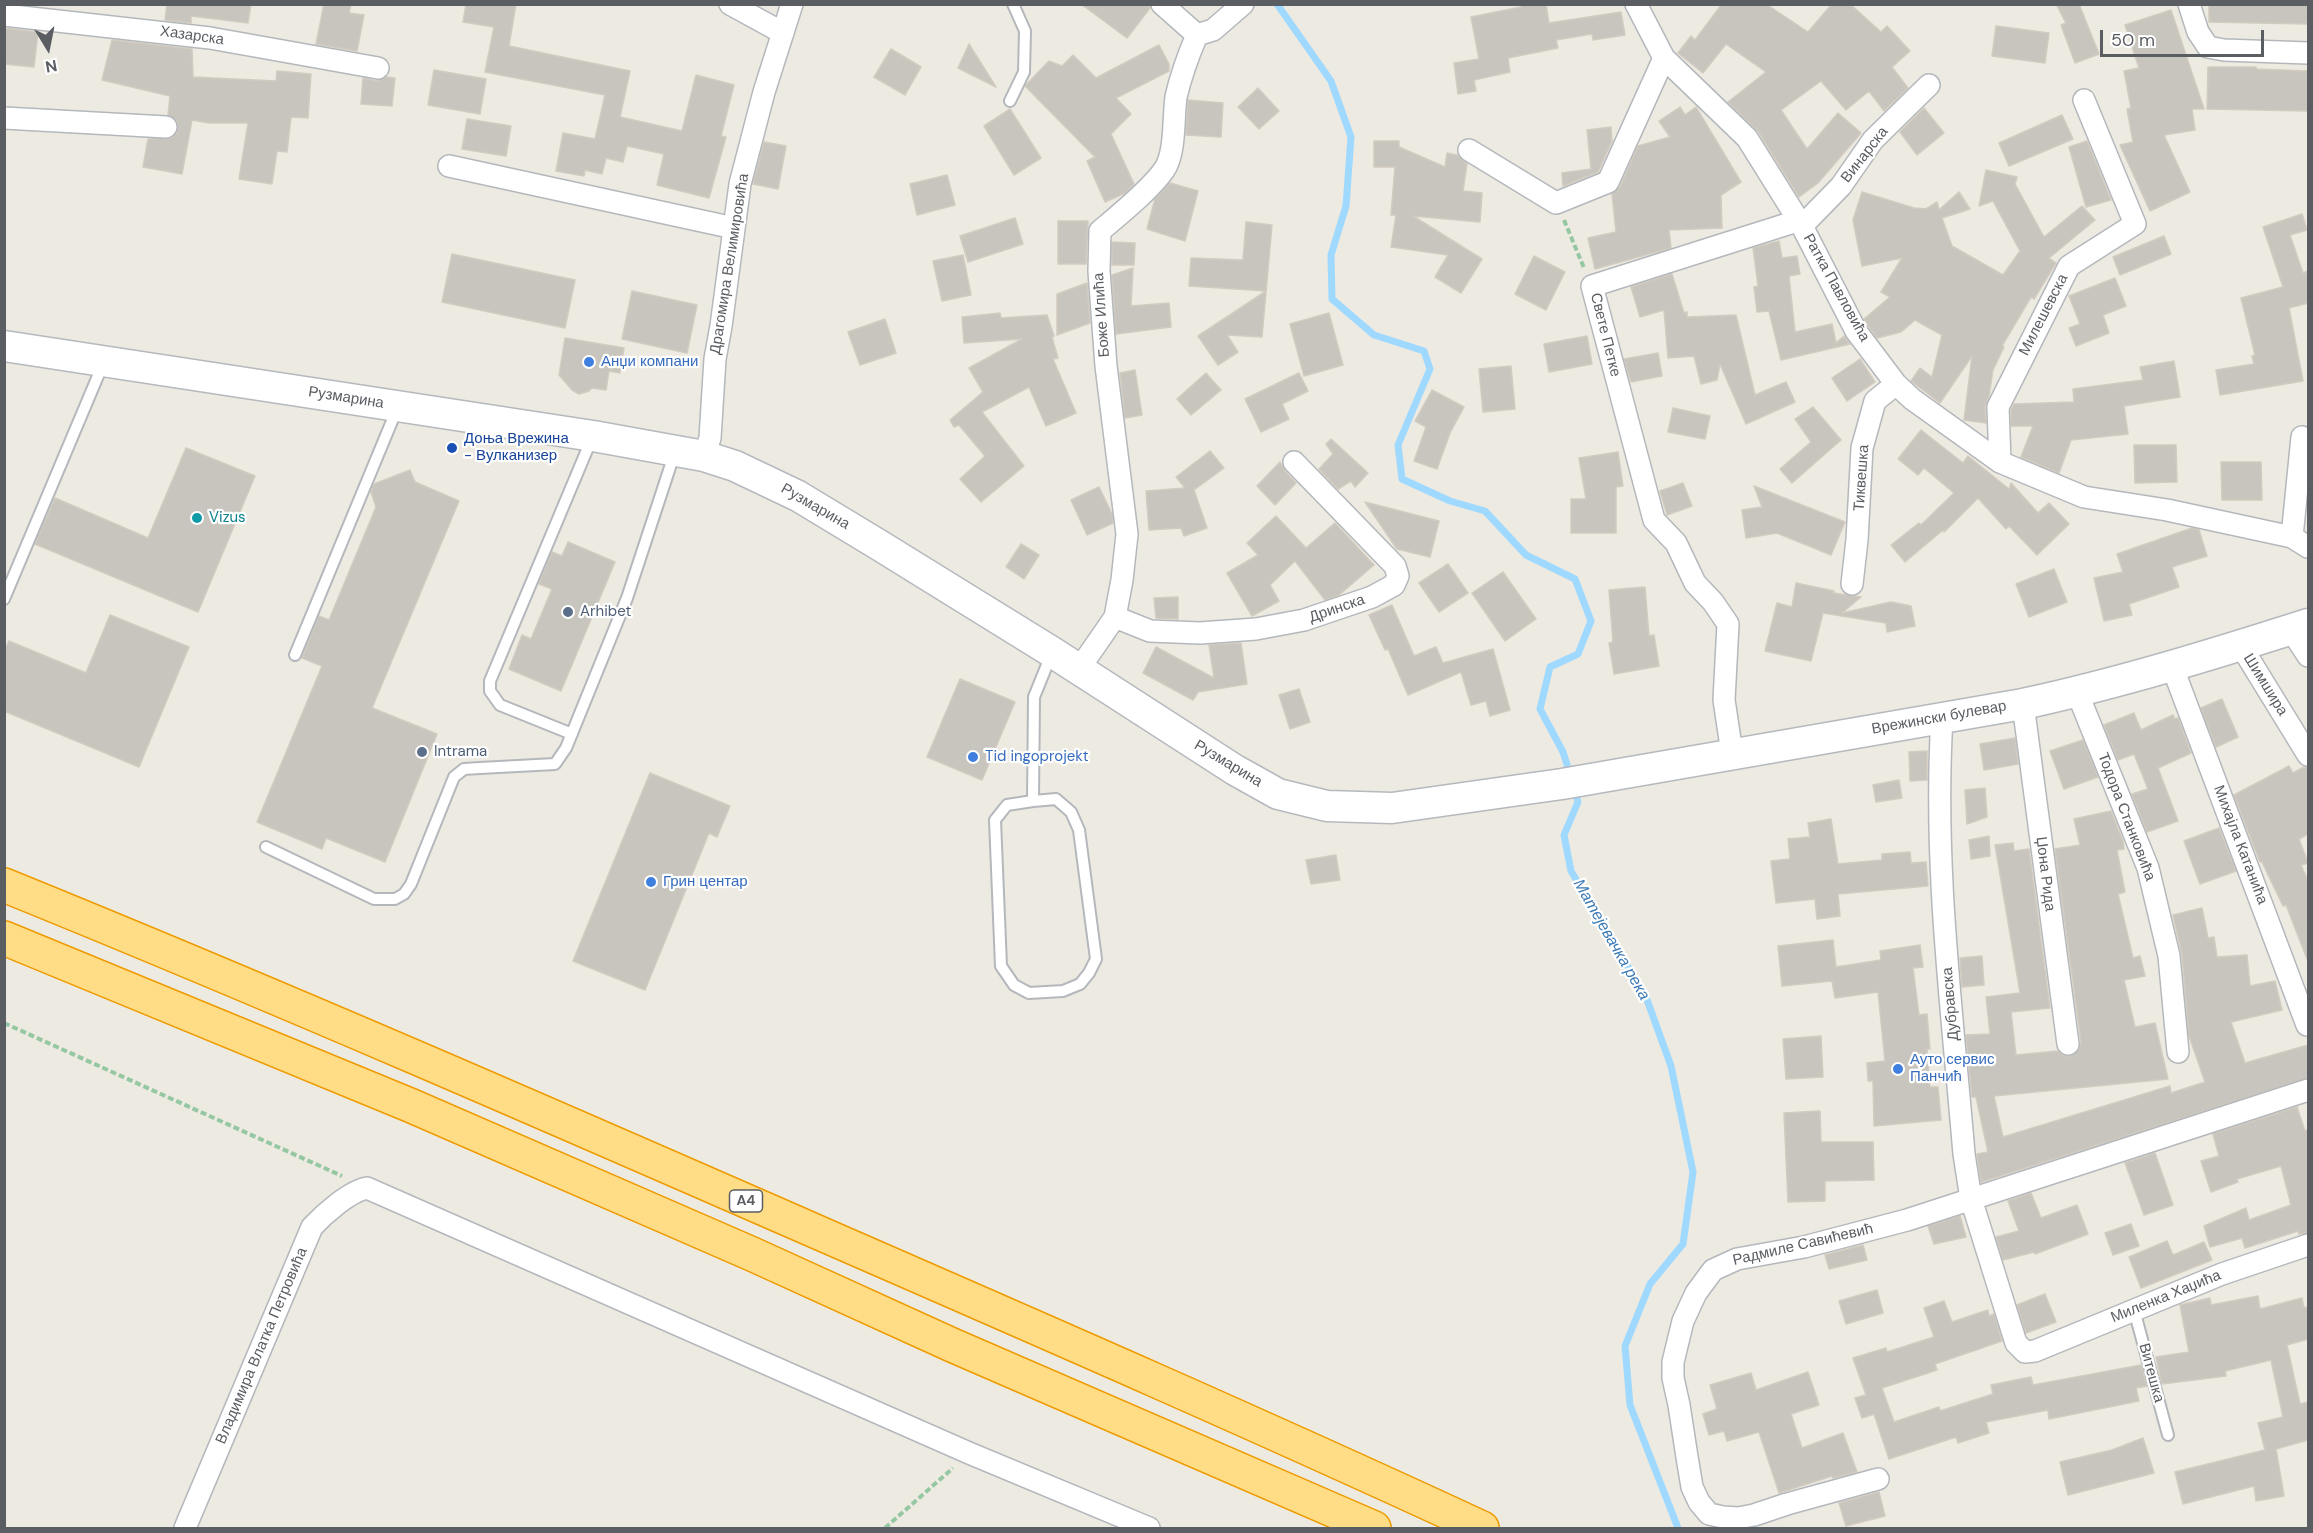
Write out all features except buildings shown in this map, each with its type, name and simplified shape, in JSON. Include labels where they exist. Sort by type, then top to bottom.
[{"type":"highway","name":"A4","points":[[4,885],[266,992],[475,1082],[1259,1426],[1482,1528]]},
{"type":"highway","points":[[4,938],[412,1106],[752,1254],[952,1346],[1374,1528]]},
{"type":"main road","name":"Рузмарина","points":[[4,346],[593,436],[704,456],[735,466],[798,496],[1052,652],[1235,770],[1278,794],[1327,806],[1392,808],[1574,781]]},
{"type":"main road","name":"Врежински булевар","points":[[1574,781],[2023,704],[2172,666],[2300,627]]},
{"type":"street","points":[[730,4],[783,33]]},
{"type":"street","name":"Драгомира Велимировића","points":[[704,456],[710,438],[715,359],[740,184],[764,92],[792,4]]},
{"type":"street","points":[[1162,4],[1197,35],[1213,30],[1240,7]]},
{"type":"street","name":"Ратка Павловића","points":[[1636,4],[1664,58],[1747,138],[1799,224],[1856,331],[1896,384],[1912,399],[2000,462],[2084,497],[2167,510],[2300,542]]},
{"type":"street","points":[[2189,4],[2198,32],[2208,46],[2224,50],[2308,53]]},
{"type":"street","name":"Хазарска","points":[[4,15],[210,38],[378,68]]},
{"type":"street","name":"Боже Илића","points":[[1079,669],[1115,617],[1127,534],[1106,366],[1099,271],[1101,231],[1165,169],[1172,143],[1176,99],[1184,62],[1197,35]]},
{"type":"street","points":[[1469,150],[1556,203],[1608,182],[1664,58]]},
{"type":"street","name":"Винарска","points":[[1799,224],[1841,186],[1873,140],[1929,85]]},
{"type":"street","name":"Милешевска","points":[[2000,462],[1998,406],[2069,266],[2134,224],[2084,100]]},
{"type":"street","points":[[4,118],[166,127]]},
{"type":"street","points":[[449,166],[734,228]]},
{"type":"street","name":"Свете Петке","points":[[1732,753],[1724,699],[1728,624],[1695,583],[1676,543],[1654,520],[1592,286],[1799,224]]},
{"type":"street","name":"Тиквешка","points":[[1852,584],[1862,448],[1875,401],[1896,384]]},
{"type":"street","points":[[2300,542],[2302,437]]},
{"type":"street","name":"Дринска","points":[[1115,617],[1150,630],[1200,633],[1257,629],[1304,620],[1372,597],[1394,585],[1398,576],[1395,566],[1294,462]]},
{"type":"street","points":[[2300,627],[2308,656]]},
{"type":"street","name":"Шимшира","points":[[2241,646],[2308,755]]},
{"type":"street","name":"Михајла Катанића","points":[[2172,666],[2307,1025]]},
{"type":"street","name":"Тодора Станковића","points":[[2077,692],[2148,868],[2169,956],[2178,1052]]},
{"type":"street","name":"Џона Рида","points":[[2023,704],[2068,1044]]},
{"type":"street","name":"Дубравска","points":[[1942,718],[1938,780],[1940,860],[1964,1154],[1971,1199],[2016,1343],[2025,1352]]},
{"type":"street","name":"Радмиле Савићевић","points":[[1878,1479],[1754,1515],[1723,1517],[1708,1521],[1692,1487],[1673,1378],[1675,1348],[1683,1321],[1703,1281],[1713,1270],[1737,1259],[1858,1233],[1971,1199],[2308,1090]]},
{"type":"street","points":[[367,1188],[969,1453],[1149,1528]]},
{"type":"street","name":"Владимира Влатка Петровића","points":[[185,1528],[312,1227],[321,1217],[354,1192],[367,1188]]},
{"type":"street","name":"Миленка Хаџића","points":[[2025,1352],[2035,1351],[2222,1274],[2308,1245]]},
{"type":"lane","points":[[1010,101],[1024,72],[1025,30],[1013,4]]},
{"type":"lane","points":[[4,599],[104,361]]},
{"type":"lane","points":[[295,655],[398,406]]},
{"type":"lane","points":[[572,734],[500,705],[490,691],[490,681],[593,436]]},
{"type":"lane","points":[[266,847],[374,899],[395,899],[404,894],[411,884],[454,777],[472,768],[555,764],[566,748],[627,598],[675,452]]},
{"type":"lane","points":[[1033,801],[1034,697],[1052,652]]},
{"type":"lane","points":[[1056,799],[1071,812],[1079,830],[1096,959],[1080,984],[1063,991],[1029,993],[1014,985],[1001,966],[995,820],[1007,805],[1033,801],[1056,799]]},
{"type":"lane","name":"Витешка","points":[[2134,1310],[2168,1436]]},
{"type":"path","points":[[1556,203],[1592,286]]},
{"type":"path","points":[[4,1023],[367,1188]]},
{"type":"path","points":[[885,1528],[969,1453]]},
{"type":"waterway","name":"Матејевачка река","points":[[1277,4],[1331,81],[1351,137],[1346,206],[1331,255],[1332,299],[1374,335],[1424,351],[1430,369],[1398,445],[1402,479],[1450,501],[1485,511],[1526,555],[1575,579],[1591,621],[1578,654],[1550,667],[1540,709],[1563,752],[1570,774]]},
{"type":"waterway","name":"Матејевачка река","points":[[1574,788],[1578,802],[1564,835],[1571,871],[1646,997],[1671,1066],[1693,1172],[1683,1244],[1650,1284],[1625,1346],[1630,1405],[1678,1528]]},
{"type":"place","name":"Анџи компани","points":[[589,362]]},
{"type":"place","name":"Доња Врежина - Вулканизер","points":[[452,448]]},
{"type":"place","name":"Vizus","points":[[197,518]]},
{"type":"place","name":"Arhibet","points":[[568,612]]},
{"type":"place","name":"Intrama","points":[[422,752]]},
{"type":"place","name":"Tid ingoprojekt","points":[[973,757]]},
{"type":"place","name":"Грин центар","points":[[651,882]]},
{"type":"place","name":"Ауто сервис Панчић","points":[[1898,1069]]}]
